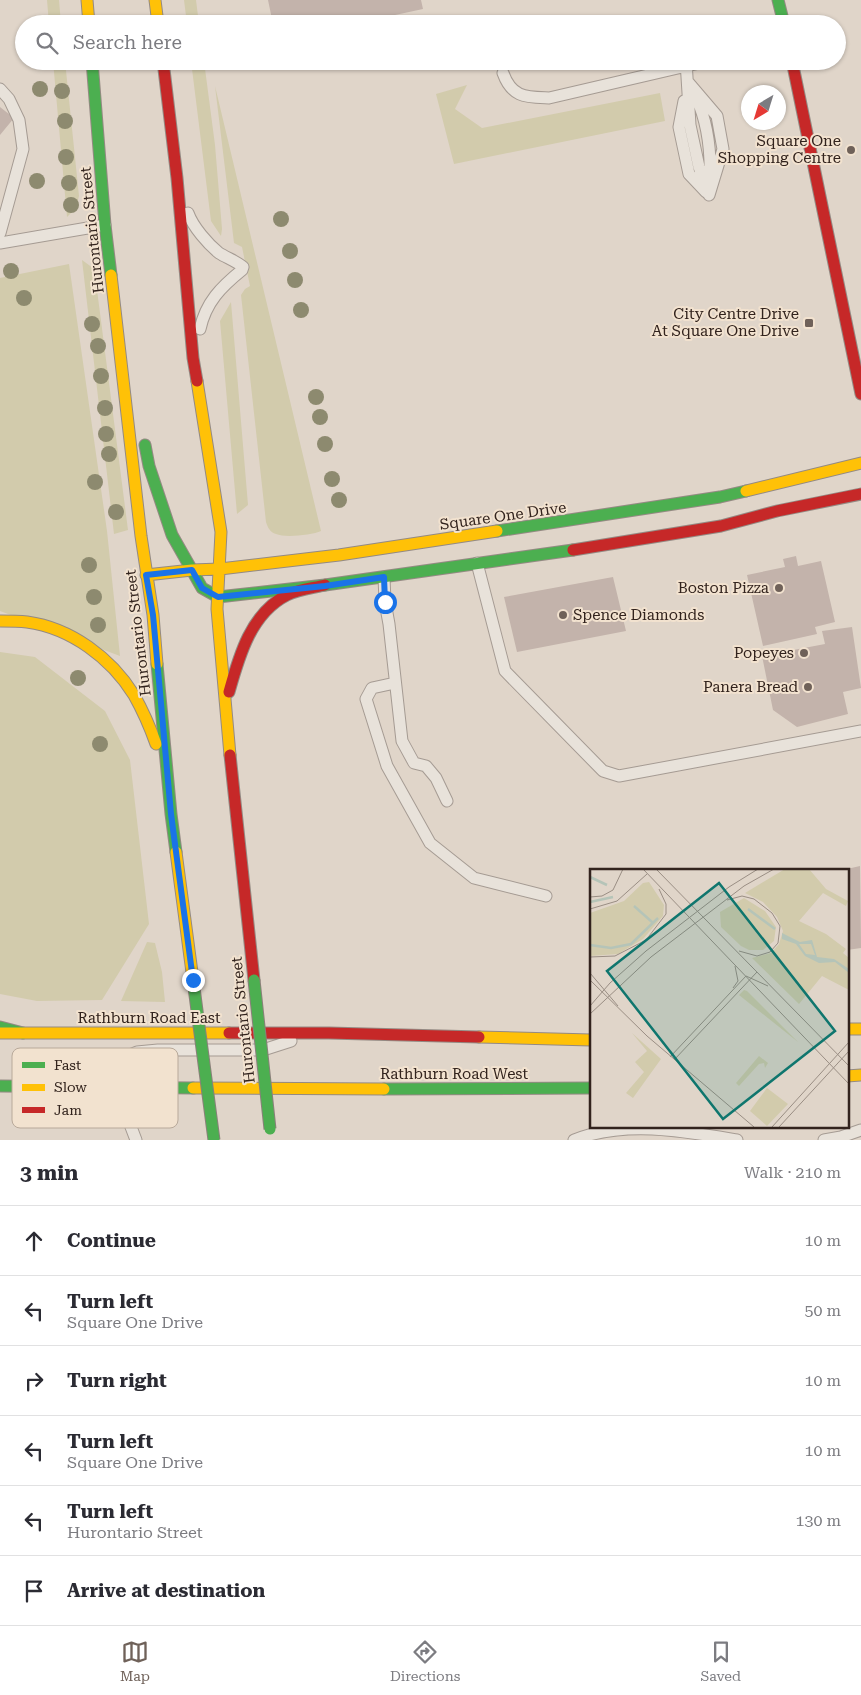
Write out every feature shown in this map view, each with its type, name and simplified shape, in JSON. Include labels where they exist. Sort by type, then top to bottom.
[{"type":"main road","points":[[87,0],[88,15]]},
{"type":"main road","points":[[155,0],[157,15]]},
{"type":"main road","points":[[778,0],[782,15]]},
{"type":"main road","name":"Hurontario Street","points":[[93,70],[105,225],[146,575],[153,615],[171,814],[214,1140]]},
{"type":"main road","name":"Hurontario Street","points":[[164,70],[194,358],[221,532],[216,610],[270,1134]]},
{"type":"main road","points":[[794,70],[861,394]]},
{"type":"main road","points":[[107,237],[137,399]]},
{"type":"main road","points":[[144,437],[149,466],[172,535],[202,588],[218,597],[325,586],[722,526],[777,511],[861,494]]},
{"type":"main road","name":"Square One Drive","points":[[146,575],[338,556],[710,499],[861,462]]},
{"type":"main road","points":[[225,711],[241,651],[259,618],[273,604],[288,595],[325,586]]},
{"type":"main road","points":[[0,621],[15,620],[45,625],[70,635],[93,650],[120,676],[139,702],[151,726],[163,766],[171,814]]},
{"type":"main road","points":[[0,1026],[23,1033]]},
{"type":"main road","points":[[848,1029],[861,1029]]},
{"type":"main road","name":"Rathburn Road East","points":[[0,1033],[329,1033],[590,1040]]},
{"type":"main road","points":[[848,1076],[861,1075]]},
{"type":"main road","name":"Rathburn Road West","points":[[178,1087],[318,1089],[590,1088]]},
{"type":"lane","points":[[502,73],[507,84],[523,96],[549,98],[659,70]]},
{"type":"lane","points":[[687,70],[688,82],[680,127],[689,174],[709,195],[711,153],[703,112],[688,82]]},
{"type":"lane","points":[[0,89],[9,99],[19,120],[23,150],[0,233]]},
{"type":"lane","points":[[176,178],[190,217],[206,239],[219,253],[243,268],[225,284],[203,314],[194,358]]},
{"type":"lane","points":[[0,243],[105,225]]},
{"type":"lane","points":[[477,563],[505,671],[603,771],[619,776],[861,731]]},
{"type":"lane","points":[[384,577],[385,602],[402,741],[414,763],[426,766],[436,778],[447,801]]},
{"type":"lane","points":[[396,683],[372,688],[366,699],[388,766],[430,843],[474,878],[546,896]]},
{"type":"lane","points":[[178,1050],[263,1050],[295,1040],[306,1033]]},
{"type":"lane","points":[[131,1128],[136,1140]]},
{"type":"lane","points":[[574,1140],[618,1130],[692,1132],[737,1140]]},
{"type":"lane","points":[[824,1140],[841,1137],[861,1130]]},
{"type":"shaded area","points":[[47,0],[59,0],[60,15],[48,15]]},
{"type":"shaded area","points":[[184,0],[196,0],[198,15],[186,15]]},
{"type":"shaded area","points":[[54,70],[66,70],[79,196],[76,208],[67,217]]},
{"type":"shaded area","points":[[192,70],[205,70],[215,145],[221,236],[211,221]]},
{"type":"shaded area","points":[[467,85],[455,109],[482,128],[660,93],[665,121],[454,164],[436,94]]},
{"type":"shaded area","points":[[215,86],[321,531],[311,534],[280,535],[271,531],[266,522],[241,295],[250,286],[242,247],[234,243]]},
{"type":"shaded area","points":[[82,260],[93,268],[96,282],[128,530],[114,534]]},
{"type":"shaded area","points":[[69,264],[107,531],[120,656],[0,611],[0,278]]},
{"type":"shaded area","points":[[231,302],[248,505],[237,514],[220,321]]},
{"type":"shaded area","points":[[0,652],[35,657],[105,711],[130,760],[149,924],[102,1000],[37,1001],[0,994]]},
{"type":"shaded area","points":[[147,942],[155,943],[162,972],[165,1002],[121,1001]]},
{"type":"building","points":[[268,0],[421,0],[423,9],[395,15],[271,15]]},
{"type":"building","points":[[0,107],[14,118],[0,135]]},
{"type":"building","points":[[796,556],[798,566],[821,561],[835,622],[815,627],[817,634],[763,646],[747,575],[785,567],[783,559]]},
{"type":"building","points":[[613,577],[626,631],[517,652],[504,597]]},
{"type":"building","points":[[852,627],[861,688],[843,692],[848,714],[797,727],[773,710],[762,656],[825,644],[822,631]]},
{"type":"building","points":[[860,866],[861,948],[848,950],[848,869]]},
{"type":"traffic: fast","points":[[778,0],[782,15]]},
{"type":"traffic: fast","points":[[93,70],[105,225],[111,275]]},
{"type":"traffic: fast","points":[[145,445],[149,466],[172,535],[202,588],[218,597]]},
{"type":"traffic: fast","points":[[497,531],[720,497],[746,491]]},
{"type":"traffic: fast","points":[[218,597],[325,585],[573,550]]},
{"type":"traffic: fast","points":[[157,664],[176,852]]},
{"type":"traffic: fast","points":[[193,980],[214,1140]]},
{"type":"traffic: fast","points":[[254,980],[270,1129]]},
{"type":"traffic: fast","points":[[0,1027],[23,1033]]},
{"type":"traffic: fast","points":[[0,1086],[12,1086]]},
{"type":"traffic: fast","points":[[178,1088],[193,1088]]},
{"type":"traffic: fast","points":[[384,1089],[590,1088]]},
{"type":"traffic: slow","points":[[87,0],[88,15]]},
{"type":"traffic: slow","points":[[155,0],[157,15]]},
{"type":"traffic: slow","points":[[111,275],[141,536],[153,615],[157,664]]},
{"type":"traffic: slow","points":[[197,381],[221,532],[217,609],[230,755]]},
{"type":"traffic: slow","points":[[746,491],[861,463]]},
{"type":"traffic: slow","points":[[146,575],[220,569],[339,555],[497,531]]},
{"type":"traffic: slow","points":[[0,621],[17,621],[43,625],[74,638],[102,657],[125,681],[134,695],[156,744]]},
{"type":"traffic: slow","points":[[176,852],[193,980]]},
{"type":"traffic: slow","points":[[848,1029],[861,1029]]},
{"type":"traffic: slow","points":[[0,1033],[229,1033]]},
{"type":"traffic: slow","points":[[479,1037],[590,1040]]},
{"type":"traffic: slow","points":[[848,1076],[861,1075]]},
{"type":"traffic: slow","points":[[193,1088],[384,1089]]},
{"type":"traffic: jam","points":[[164,70],[177,178],[193,358],[197,381]]},
{"type":"traffic: jam","points":[[794,70],[861,394]]},
{"type":"traffic: jam","points":[[573,550],[721,526],[777,511],[861,494]]},
{"type":"traffic: jam","points":[[229,692],[242,650],[255,624],[264,613],[287,595],[325,585]]},
{"type":"traffic: jam","points":[[230,755],[254,980]]},
{"type":"traffic: jam","points":[[229,1033],[329,1033],[479,1037]]},
{"type":"place","name":"Square One Shopping Centre","points":[[851,150]]},
{"type":"place","name":"City Centre Drive At Square One Drive","points":[[809,323]]},
{"type":"place","name":"Boston Pizza","points":[[779,588]]},
{"type":"place","name":"Spence Diamonds","points":[[563,615]]},
{"type":"place","name":"Popeyes","points":[[804,653]]},
{"type":"place","name":"Panera Bread","points":[[808,687]]},
{"type":"route","points":[[193,980],[171,814],[153,615],[146,575],[192,570],[202,588],[218,597],[325,586],[384,577],[385,602]]}]
